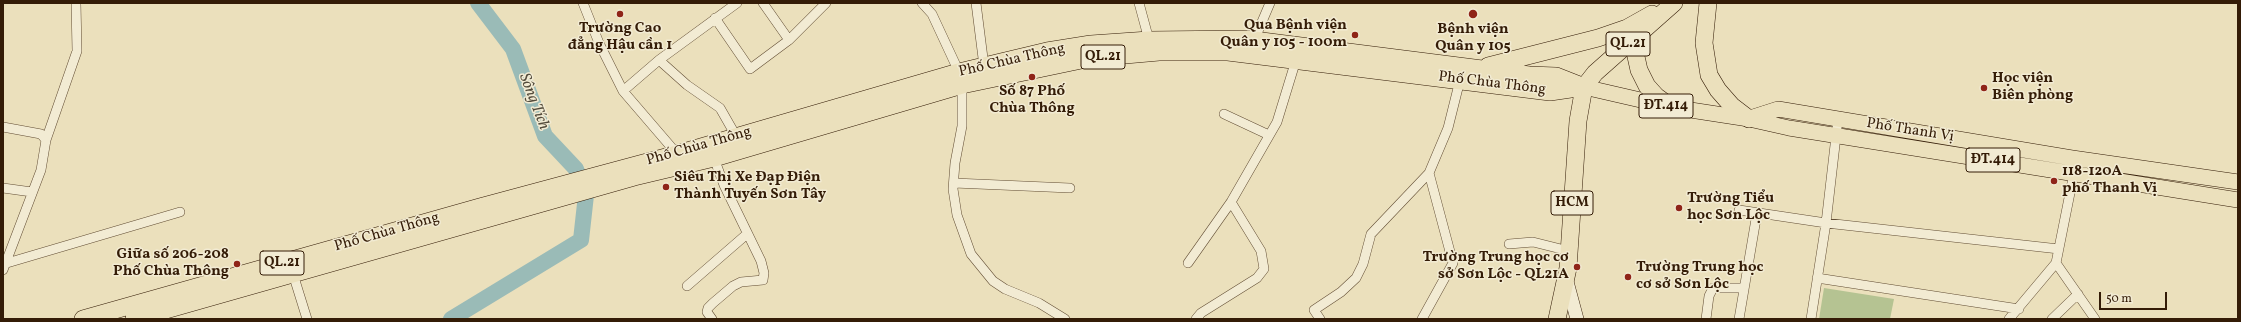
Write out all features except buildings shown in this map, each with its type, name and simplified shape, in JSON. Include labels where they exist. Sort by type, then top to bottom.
[{"type":"highway","name":"QL.21","points":[[1584,87],[1595,73],[1673,3]]},
{"type":"highway","points":[[1476,68],[1598,38],[1627,28],[1673,3]]},
{"type":"highway","points":[[1708,3],[1704,43],[1709,75],[1718,90],[1732,106],[1749,119]]},
{"type":"highway","points":[[1635,38],[1635,52],[1639,70],[1647,86],[1671,107]]},
{"type":"highway","name":"Phố Chùa Thông","points":[[83,319],[633,172],[679,159],[736,136],[961,78],[1148,40],[1251,47],[1452,75],[1550,92],[1584,87]]},
{"type":"highway","name":"Phố Chùa Thông","points":[[679,159],[714,158],[961,78],[984,66],[1047,51],[1159,52],[1251,47],[1296,60],[1452,75],[1476,68],[1556,76],[1584,87]]},
{"type":"highway","name":"HCM","points":[[1557,319],[1566,278],[1578,121],[1584,87]]},
{"type":"highway","name":"Phố Chùa Thông","points":[[134,319],[293,274],[481,213]]},
{"type":"main road","name":"Phố Thanh Vị","points":[[1584,87],[1671,107],[1749,119],[1789,128],[1836,135],[2073,165],[2238,182]]},
{"type":"main road","name":"Phố Thanh Vị","points":[[1749,119],[1778,109],[1838,119],[2073,165],[2238,200]]},
{"type":"street","points":[[5,267],[40,170],[46,140],[78,50],[76,3]]},
{"type":"street","points":[[583,3],[599,43],[623,91],[679,159]]},
{"type":"street","points":[[623,91],[659,60],[737,3]]},
{"type":"street","points":[[763,3],[789,40]]},
{"type":"street","points":[[715,18],[750,69],[789,40],[826,3]]},
{"type":"street","points":[[922,3],[932,14],[961,78],[962,126],[955,164],[954,183],[958,215],[964,237],[971,254],[981,269],[993,281],[1005,289],[1039,303],[1064,319]]},
{"type":"street","points":[[976,3],[984,66]]},
{"type":"street","points":[[1138,3],[1148,40]]},
{"type":"street","points":[[1251,47],[1270,3]]},
{"type":"street","points":[[659,60],[686,85],[720,108],[736,136]]},
{"type":"street","points":[[1188,263],[1231,202],[1276,122],[1296,60]]},
{"type":"street","points":[[1320,319],[1314,310],[1341,292],[1356,278],[1363,264],[1371,234],[1429,173],[1448,128],[1452,75]]},
{"type":"street","points":[[1224,114],[1269,135]]},
{"type":"street","points":[[1811,319],[1826,223],[1838,119]]},
{"type":"street","points":[[3,127],[41,134],[46,140]]},
{"type":"street","points":[[712,319],[707,312],[708,308],[732,286],[741,282],[763,280],[761,261],[724,185],[714,158]]},
{"type":"street","points":[[2009,319],[2019,309],[2056,263],[2073,165]]},
{"type":"street","points":[[1422,319],[1453,263],[1429,173]]},
{"type":"street","points":[[954,183],[1070,188]]},
{"type":"street","points":[[3,188],[32,192]]},
{"type":"street","points":[[1196,319],[1201,313],[1257,278],[1264,268],[1261,251],[1231,202]]},
{"type":"street","points":[[1739,210],[1826,223],[2059,249]]},
{"type":"street","points":[[5,267],[180,212]]},
{"type":"street","points":[[1739,319],[1757,213]]},
{"type":"street","points":[[687,286],[747,234]]},
{"type":"street","points":[[1509,244],[1533,242],[1569,251]]},
{"type":"street","points":[[2056,263],[2096,319]]},
{"type":"street","points":[[293,274],[306,319]]},
{"type":"street","points":[[1566,278],[1577,319]]},
{"type":"street","points":[[1817,278],[2019,309]]},
{"type":"street","points":[[1706,319],[1709,296],[1713,288],[1744,288]]},
{"type":"street","points":[[2052,319],[2078,294]]},
{"type":"green space","points":[[1824,288],[1894,299],[1890,319],[1819,319]]},
{"type":"waterway","name":"Sông Tích","points":[[451,319],[581,240],[586,195],[576,169],[545,136],[513,49],[478,3]]},
{"type":"place","name":"Trường Cao đẳng Hậu cần 1","points":[[620,14]]},
{"type":"place","name":"Bệnh viện Quân y 105","points":[[1473,14]]},
{"type":"place","name":"Qua Bệnh viện Quân y 105 - 100m","points":[[1355,35]]},
{"type":"place","name":"Số 87 Phố Chùa Thông","points":[[1032,77]]},
{"type":"place","name":"Học viện Biên phòng","points":[[1984,88]]},
{"type":"place","name":"118-120A phố Thanh Vị","points":[[2054,181]]},
{"type":"place","name":"Siêu Thị Xe Đạp Điện Thành Tuyến Sơn Tây","points":[[666,187]]},
{"type":"place","name":"Trường Tiểu học Sơn Lộc","points":[[1679,208]]},
{"type":"place","name":"Giữa số 206-208 Phố Chùa Thông","points":[[237,264]]},
{"type":"place","name":"Trường Trung học cơ sở Sơn Lộc - QL21A","points":[[1577,267]]},
{"type":"place","name":"Trường Trung học cơ sở Sơn Lộc","points":[[1628,277]]}]
